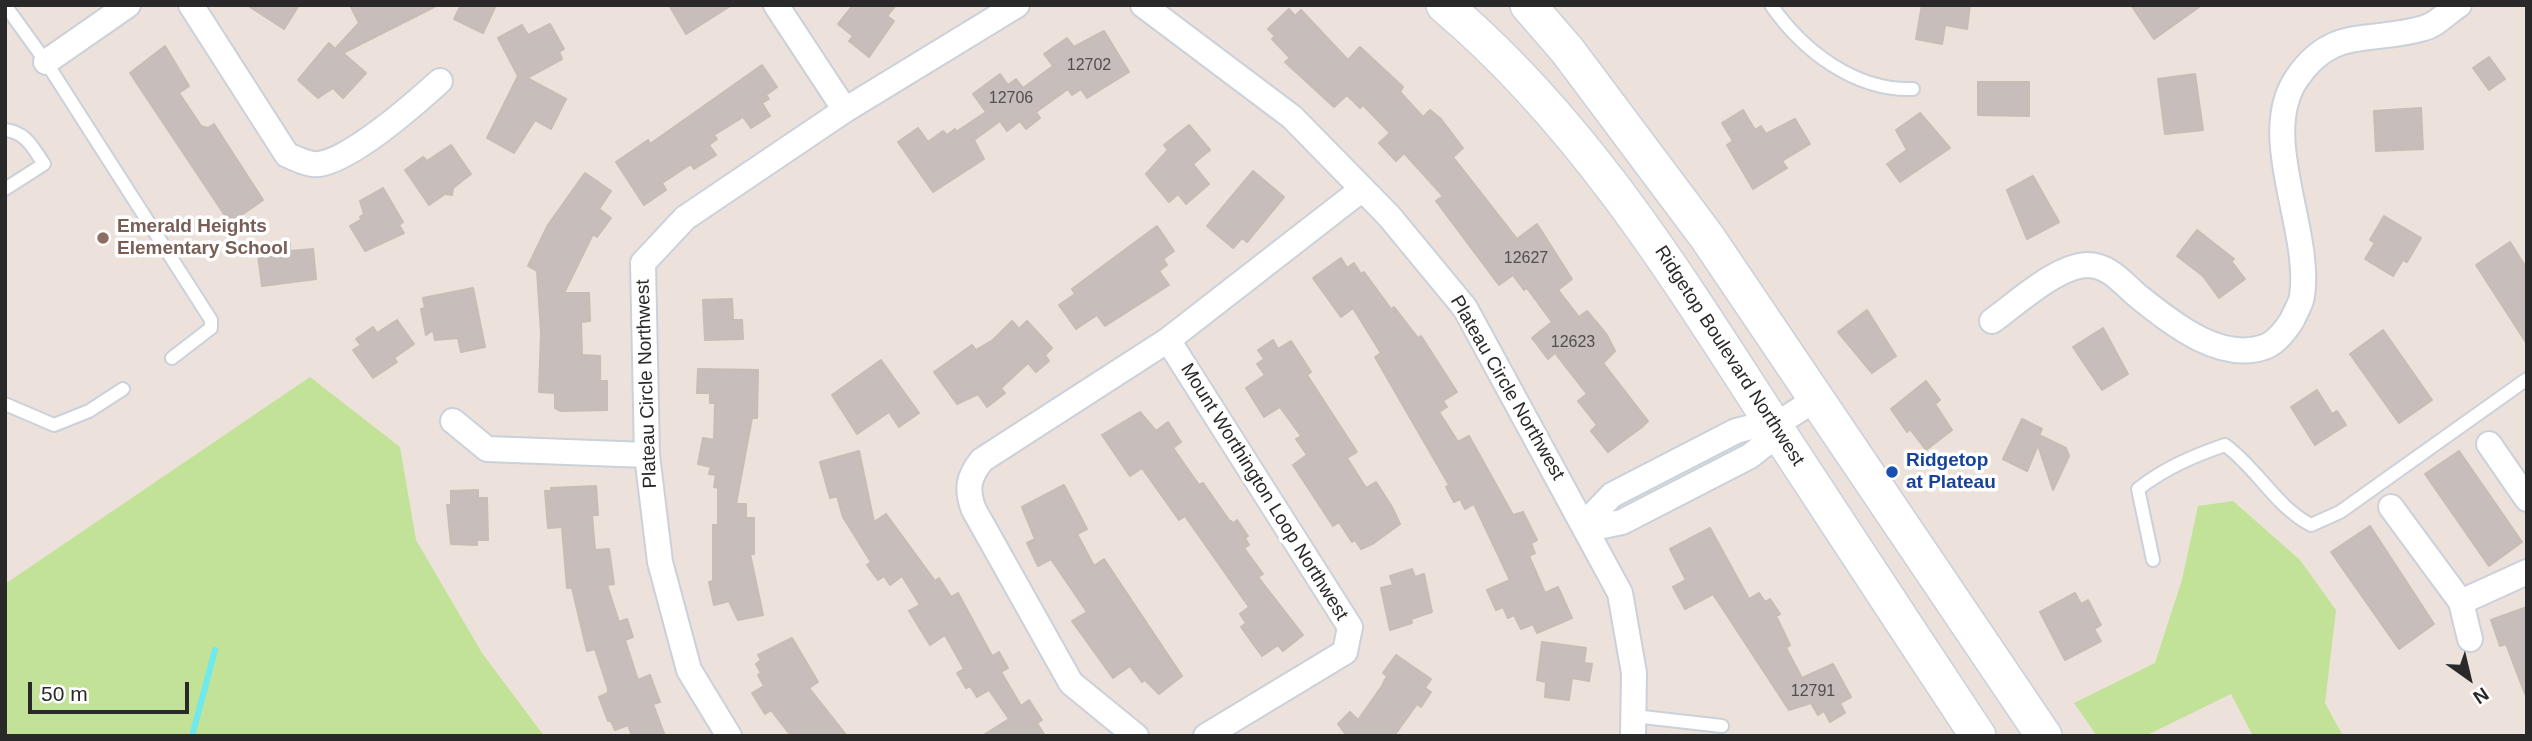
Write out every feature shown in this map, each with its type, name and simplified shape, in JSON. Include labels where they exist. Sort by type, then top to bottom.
[{"type":"main road","name":"Ridgetop Boulevard Northwest","points":[[1444,5],[1502,55],[1563,123],[1661,252],[1978,736]]},
{"type":"main road","points":[[1528,5],[1567,50],[1638,142],[1707,237],[2044,736]]},
{"type":"street","points":[[46,62],[128,5]]},
{"type":"street","points":[[191,5],[287,155],[315,165],[334,159],[395,122],[440,81]]},
{"type":"street","points":[[776,5],[845,110]]},
{"type":"street","name":"Plateau Circle Northwest","points":[[729,736],[689,670],[660,562],[647,455],[643,263],[685,218],[845,110],[1017,5]]},
{"type":"street","name":"Plateau Circle Northwest","points":[[1143,5],[1292,117],[1389,216],[1465,308],[1620,593],[1634,673],[1633,726]]},
{"type":"street","points":[[1993,321],[2062,271],[2087,265],[2107,269],[2140,298],[2202,340],[2235,352],[2268,346],[2287,328],[2302,298],[2299,236],[2282,138],[2285,102],[2295,81],[2314,55],[2330,45],[2350,39],[2425,28],[2459,5]]},
{"type":"street","points":[[1136,736],[1071,683],[974,510],[968,490],[973,471],[982,460],[1168,340],[1361,190]]},
{"type":"street","name":"Mount Worthington Loop Northwest","points":[[1168,340],[1350,627],[1345,652],[1206,736]]},
{"type":"street","points":[[1584,524],[1612,495],[1624,488],[1736,431],[1755,426],[1774,426],[1816,399]]},
{"type":"street","points":[[453,421],[487,449],[647,455]]},
{"type":"street","points":[[2489,444],[2527,499]]},
{"type":"street","points":[[2391,507],[2461,602],[2470,639]]},
{"type":"street","points":[[2461,602],[2527,572]]},
{"type":"lane","points":[[5,5],[46,62],[211,320],[211,328],[199,340],[172,358]]},
{"type":"lane","points":[[1771,5],[1805,45],[1836,68],[1864,81],[1898,90],[1913,89]]},
{"type":"lane","points":[[5,130],[13,131],[29,141],[44,164],[5,189]]},
{"type":"lane","points":[[2153,560],[2138,489],[2158,474],[2192,456],[2225,445],[2243,458],[2295,516],[2311,525],[2340,512],[2527,379]]},
{"type":"lane","points":[[5,404],[54,425],[89,411],[122,389]]},
{"type":"lane","points":[[1633,726],[1722,726]]},
{"type":"green space","points":[[310,377],[400,447],[416,540],[482,653],[544,736],[5,736],[5,584]]},
{"type":"green space","points":[[2233,501],[2300,560],[2336,610],[2325,703],[2343,736],[2253,736],[2231,694],[2145,736],[2097,736],[2074,703],[2155,663],[2182,580],[2198,506]]},
{"type":"building","points":[[247,5],[299,5],[284,29]]},
{"type":"building","points":[[350,5],[438,5],[343,53],[366,73],[343,98],[333,88],[318,98],[298,80],[329,43],[335,49],[359,23]]},
{"type":"building","points":[[461,5],[496,5],[483,33],[454,19]]},
{"type":"building","points":[[669,5],[732,5],[686,34]]},
{"type":"building","points":[[853,5],[896,5],[887,16],[894,21],[869,57],[849,41],[853,36],[838,24]]},
{"type":"building","points":[[1922,5],[1970,5],[1967,29],[1945,25],[1942,44],[1916,39]]},
{"type":"building","points":[[2131,5],[2202,5],[2154,39]]},
{"type":"building","points":[[1289,9],[1295,16],[1301,10],[1348,60],[1360,47],[1403,87],[1400,92],[1423,117],[1430,110],[1441,119],[1463,148],[1453,157],[1517,239],[1537,224],[1572,279],[1558,290],[1579,317],[1587,311],[1607,335],[1615,351],[1603,363],[1648,421],[1642,427],[1608,452],[1591,431],[1597,425],[1578,401],[1587,394],[1555,353],[1548,359],[1532,338],[1552,322],[1527,288],[1524,290],[1513,275],[1499,285],[1436,201],[1443,196],[1404,153],[1396,161],[1379,143],[1390,133],[1363,105],[1360,108],[1347,95],[1334,107],[1285,62],[1290,58],[1272,39],[1275,36],[1268,29]]},
{"type":"building","points":[[550,24],[564,49],[559,52],[562,59],[527,78],[566,99],[551,129],[535,120],[514,153],[487,138],[518,76],[498,38],[522,25],[528,35]]},
{"type":"building","points":[[1104,31],[1129,72],[1087,98],[1081,89],[1072,95],[1068,89],[1036,112],[1040,118],[1026,129],[1020,121],[1007,131],[1000,121],[974,140],[984,159],[933,192],[898,142],[918,128],[928,142],[943,131],[947,135],[955,129],[956,132],[986,112],[973,94],[1000,74],[1008,85],[1016,79],[1023,88],[1053,66],[1044,54],[1067,38],[1074,47]]},
{"type":"building","points":[[165,46],[189,86],[179,93],[201,126],[208,128],[214,124],[263,200],[230,223],[130,73]]},
{"type":"building","points":[[2489,57],[2505,79],[2489,90],[2473,68]]},
{"type":"building","points":[[762,65],[777,87],[766,95],[769,99],[762,103],[770,116],[751,128],[743,117],[714,135],[717,139],[709,145],[716,155],[694,169],[691,164],[662,183],[666,190],[644,205],[616,162],[648,140],[650,144]]},
{"type":"building","points":[[2195,74],[2203,130],[2165,134],[2158,79]]},
{"type":"building","points":[[1978,82],[2029,82],[2029,116],[1978,115]]},
{"type":"building","points":[[2421,108],[2423,149],[2376,151],[2374,111]]},
{"type":"building","points":[[1743,110],[1755,130],[1761,126],[1766,134],[1795,119],[1810,144],[1782,161],[1787,168],[1753,189],[1727,145],[1733,141],[1722,123]]},
{"type":"building","points":[[1920,113],[1950,148],[1900,182],[1887,164],[1907,150],[1896,130]]},
{"type":"building","points":[[1189,125],[1210,150],[1193,164],[1209,184],[1186,204],[1178,194],[1169,202],[1146,174],[1168,150],[1164,145]]},
{"type":"building","points":[[451,145],[471,174],[453,188],[452,195],[445,194],[429,205],[405,170],[423,157],[427,161]]},
{"type":"building","points":[[1253,171],[1284,197],[1247,242],[1242,238],[1233,248],[1207,226]]},
{"type":"building","points":[[585,173],[611,191],[599,209],[611,218],[597,237],[593,234],[564,293],[589,293],[590,321],[581,322],[582,355],[600,356],[600,381],[607,381],[607,410],[561,411],[555,408],[555,393],[539,392],[541,333],[537,271],[528,266],[548,225]]},
{"type":"building","points":[[2033,176],[2059,222],[2027,239],[2007,190]]},
{"type":"building","points":[[383,188],[403,222],[399,225],[404,233],[365,251],[350,226],[362,219],[360,217],[364,214],[360,201]]},
{"type":"building","points":[[2384,216],[2421,238],[2407,262],[2403,260],[2393,276],[2365,259],[2375,243],[2370,240]]},
{"type":"building","points":[[1157,226],[1174,251],[1163,259],[1167,265],[1159,271],[1169,285],[1105,326],[1097,315],[1076,329],[1059,305],[1075,294],[1072,289]]},
{"type":"building","points":[[2197,230],[2234,259],[2231,261],[2245,279],[2219,298],[2203,276],[2177,256]]},
{"type":"building","points":[[2510,242],[2527,269],[2527,344],[2476,265]]},
{"type":"building","points":[[290,243],[290,251],[313,249],[316,279],[262,286],[257,247]]},
{"type":"building","points":[[1341,258],[1347,268],[1354,263],[1361,274],[1364,272],[1391,309],[1394,307],[1418,338],[1421,336],[1457,392],[1443,401],[1447,407],[1439,412],[1458,442],[1469,436],[1513,515],[1523,512],[1537,540],[1531,543],[1535,553],[1529,556],[1545,593],[1558,587],[1572,618],[1537,633],[1533,624],[1521,629],[1514,615],[1508,618],[1503,607],[1496,610],[1487,590],[1510,580],[1474,504],[1465,509],[1460,499],[1454,502],[1446,487],[1449,485],[1375,357],[1381,353],[1353,308],[1341,317],[1313,278]]},
{"type":"building","points":[[473,288],[485,347],[461,352],[458,338],[435,340],[433,330],[426,335],[421,309],[425,308],[423,298]]},
{"type":"building","points":[[732,299],[733,320],[742,320],[743,339],[705,340],[703,300]]},
{"type":"building","points":[[1867,310],[1896,356],[1872,373],[1838,332]]},
{"type":"building","points":[[397,320],[414,344],[394,358],[397,362],[373,378],[353,350],[361,345],[356,339],[373,327],[377,333]]},
{"type":"building","points":[[1012,321],[1019,329],[1027,321],[1052,348],[1045,355],[1049,361],[1036,372],[1028,363],[1001,388],[1005,393],[987,407],[978,394],[957,404],[934,372],[972,345],[976,350],[993,340]]},
{"type":"building","points":[[2103,328],[2128,374],[2102,390],[2073,347]]},
{"type":"building","points":[[2383,330],[2432,400],[2399,423],[2350,354]]},
{"type":"building","points":[[1273,340],[1278,349],[1291,341],[1311,372],[1307,375],[1357,452],[1347,458],[1366,488],[1376,482],[1400,524],[1361,549],[1355,540],[1352,542],[1339,522],[1333,526],[1293,465],[1307,455],[1296,439],[1301,436],[1280,407],[1264,417],[1246,388],[1265,375],[1257,364],[1264,359],[1258,350]]},
{"type":"building","points":[[881,360],[919,413],[899,427],[889,412],[857,434],[832,395]]},
{"type":"building","points":[[698,369],[758,370],[757,418],[752,418],[736,504],[746,504],[746,518],[754,518],[754,554],[750,554],[763,615],[738,620],[729,601],[714,605],[709,582],[713,581],[713,525],[718,525],[718,488],[714,487],[716,475],[709,474],[711,467],[698,464],[703,438],[714,440],[715,403],[710,403],[710,393],[697,393]]},
{"type":"building","points":[[1926,381],[1940,400],[1935,404],[1952,430],[1926,450],[1910,429],[1907,432],[1891,409]]},
{"type":"building","points":[[2317,390],[2332,414],[2337,411],[2346,425],[2315,445],[2291,407]]},
{"type":"building","points":[[1140,412],[1156,431],[1168,422],[1181,442],[1173,448],[1199,485],[1203,483],[1229,520],[1234,523],[1237,520],[1248,536],[1245,538],[1249,545],[1244,548],[1263,574],[1258,577],[1303,635],[1283,651],[1278,645],[1262,656],[1241,627],[1246,623],[1240,614],[1249,607],[1185,516],[1179,520],[1142,468],[1130,476],[1102,435]]},
{"type":"building","points":[[2022,419],[2042,429],[2039,435],[2066,448],[2069,456],[2053,490],[2038,445],[2027,471],[2003,459]]},
{"type":"building","points":[[859,451],[874,522],[886,514],[935,581],[939,578],[951,597],[958,593],[992,656],[999,652],[1008,668],[1001,672],[1021,706],[1029,700],[1042,720],[1037,723],[1045,736],[982,736],[1009,719],[989,690],[977,697],[970,686],[966,688],[957,673],[964,669],[945,635],[930,645],[909,611],[920,605],[902,576],[890,585],[884,576],[878,580],[867,565],[871,562],[843,517],[837,496],[830,498],[820,462]]},
{"type":"building","points":[[2459,451],[2522,542],[2489,566],[2425,474]]},
{"type":"building","points":[[1064,485],[1087,529],[1077,534],[1094,566],[1104,559],[1182,676],[1159,694],[1145,680],[1142,682],[1130,666],[1113,678],[1072,621],[1087,612],[1051,559],[1038,566],[1027,543],[1035,539],[1022,507]]},
{"type":"building","points":[[596,486],[598,515],[592,515],[595,550],[609,549],[614,584],[607,585],[619,622],[627,619],[633,637],[625,640],[638,680],[650,675],[660,702],[653,704],[665,736],[632,736],[628,725],[615,730],[611,721],[608,721],[599,697],[608,693],[608,689],[595,649],[587,651],[572,588],[567,588],[562,527],[548,528],[545,491],[551,491],[551,488]]},
{"type":"building","points":[[478,490],[478,498],[487,498],[488,540],[477,540],[477,545],[451,544],[447,505],[451,505],[451,491]]},
{"type":"building","points":[[2370,526],[2434,624],[2399,649],[2331,552]]},
{"type":"building","points":[[1710,528],[1749,599],[1759,593],[1765,602],[1770,599],[1780,614],[1776,616],[1790,645],[1786,648],[1802,678],[1833,664],[1851,697],[1840,703],[1845,713],[1830,722],[1824,711],[1818,715],[1811,703],[1789,710],[1713,594],[1685,609],[1673,587],[1686,580],[1670,549]]},
{"type":"building","points":[[1412,569],[1415,577],[1424,574],[1432,612],[1411,619],[1412,623],[1390,630],[1381,588],[1393,585],[1390,576]]},
{"type":"building","points":[[2075,593],[2081,604],[2088,600],[2101,625],[2094,629],[2101,641],[2065,660],[2040,612]]},
{"type":"building","points":[[2527,607],[2525,694],[2506,644],[2500,646],[2491,620]]},
{"type":"building","points":[[792,638],[818,682],[809,688],[847,736],[791,736],[771,710],[765,714],[752,693],[764,686],[758,675],[761,673],[756,664],[761,660],[758,655]]},
{"type":"building","points":[[1542,642],[1586,648],[1584,663],[1592,664],[1589,681],[1572,678],[1569,700],[1545,697],[1546,682],[1537,680]]},
{"type":"building","points":[[1396,655],[1431,679],[1425,688],[1431,692],[1421,707],[1417,704],[1394,736],[1347,736],[1338,724],[1350,712],[1358,720],[1382,686],[1387,676],[1383,673]]},
{"type":"waterway","points":[[192,736],[215,650]]},
{"type":"place","name":"Emerald Heights Elementary School","points":[[103,238]]},
{"type":"place","name":"Ridgetop at Plateau","points":[[1892,472]]}]
